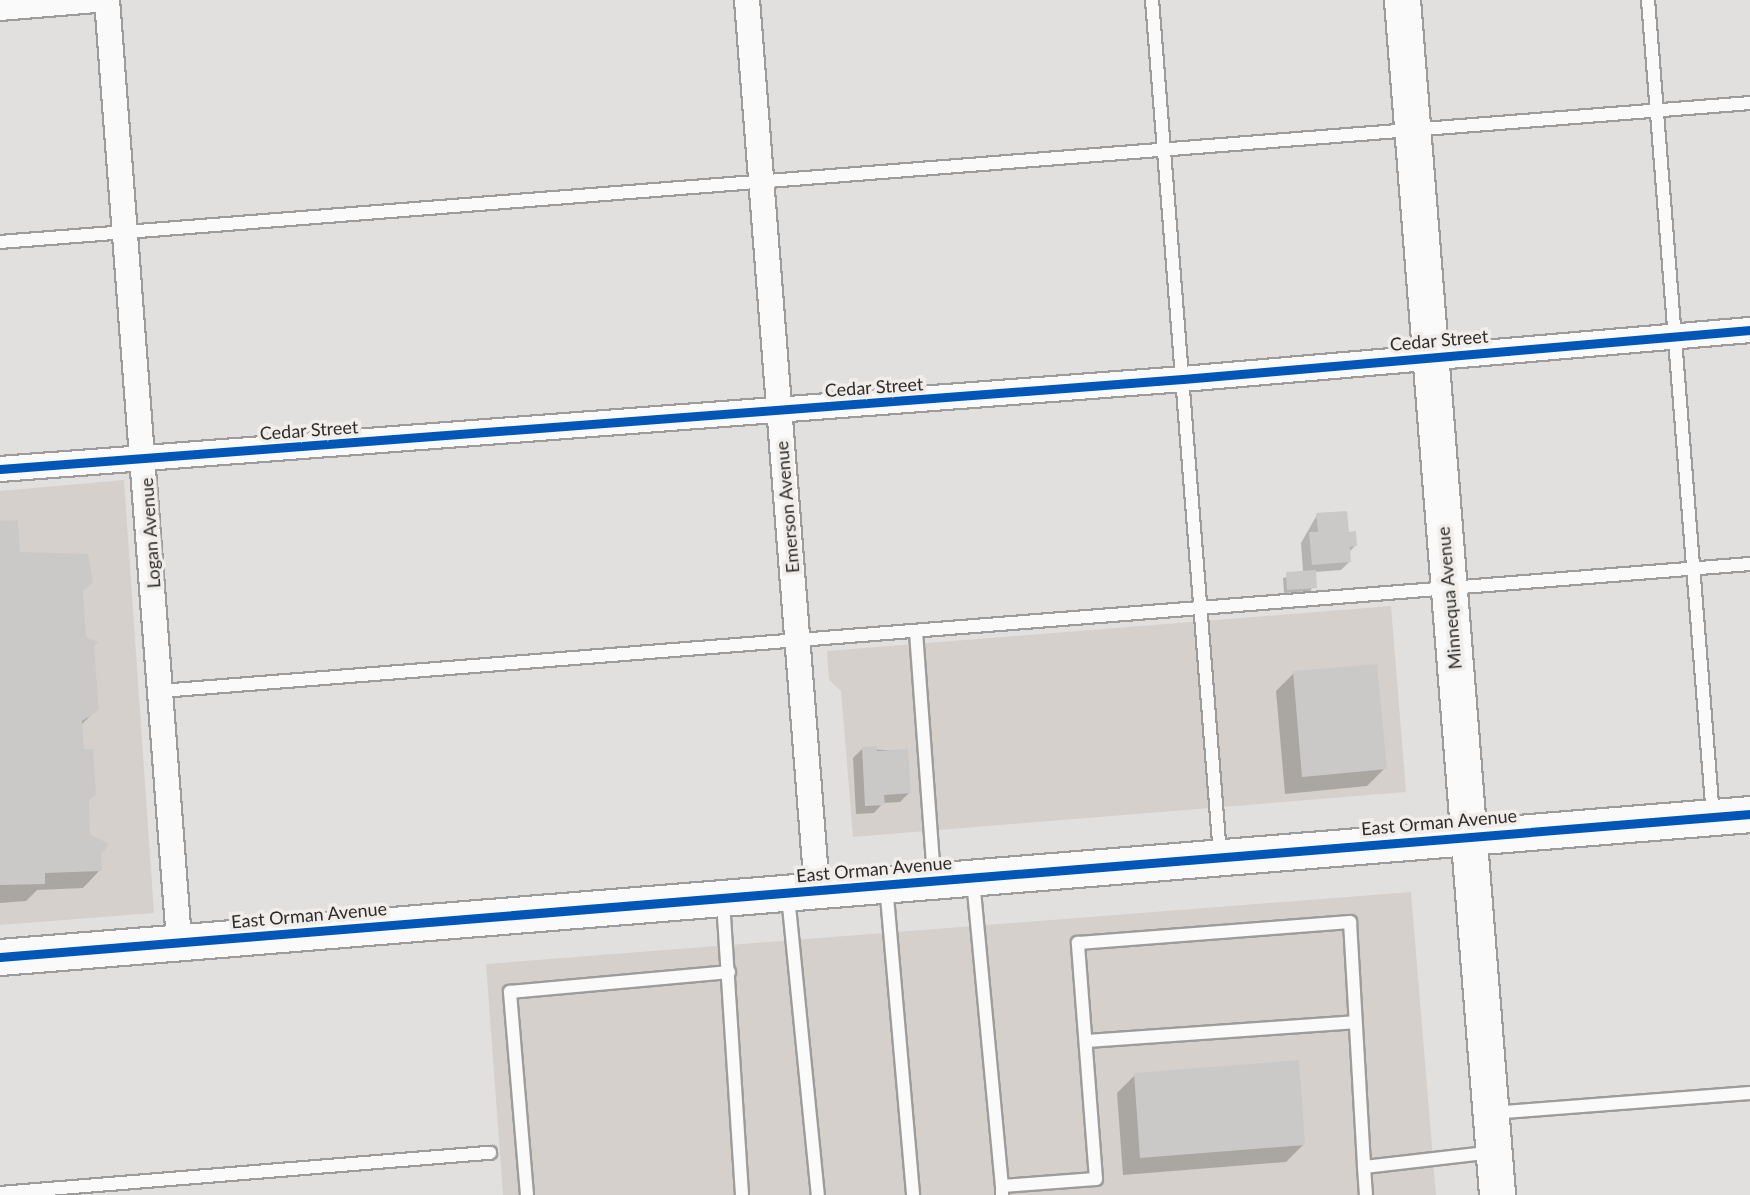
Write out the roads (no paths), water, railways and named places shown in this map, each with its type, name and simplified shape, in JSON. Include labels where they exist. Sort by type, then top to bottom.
[{"type":"street","points":[[0,8],[96,0]]},
{"type":"street","name":"Logan Avenue","points":[[107,0],[145,458],[179,941]]},
{"type":"street","name":"Emerson Avenue","points":[[747,0],[798,642],[802,891]]},
{"type":"street","name":"Minnequa Avenue","points":[[1402,0],[1497,1195]]},
{"type":"street","name":"Cedar Street","points":[[0,469],[1183,379],[1750,330]]},
{"type":"street","name":"East Orman Avenue","points":[[0,957],[1220,855],[1750,814]]},
{"type":"lane","points":[[1152,0],[1220,855]]},
{"type":"lane","points":[[1648,0],[1713,817]]},
{"type":"lane","points":[[0,242],[1750,103]]},
{"type":"lane","points":[[161,691],[1750,564]]},
{"type":"lane","points":[[916,632],[934,880]]},
{"type":"lane","points":[[973,876],[1002,1191],[1096,1179],[1078,943],[1350,922],[1366,1195]]},
{"type":"lane","points":[[886,884],[913,1195]]},
{"type":"lane","points":[[802,891],[818,1195]]},
{"type":"lane","points":[[723,897],[743,1195]]},
{"type":"lane","points":[[527,1195],[510,992],[729,972]]},
{"type":"lane","points":[[1086,1041],[1355,1022]]},
{"type":"lane","points":[[1490,1113],[1750,1093]]},
{"type":"lane","points":[[1364,1167],[1493,1152]]},
{"type":"lane","points":[[0,1193],[490,1153]]}]
